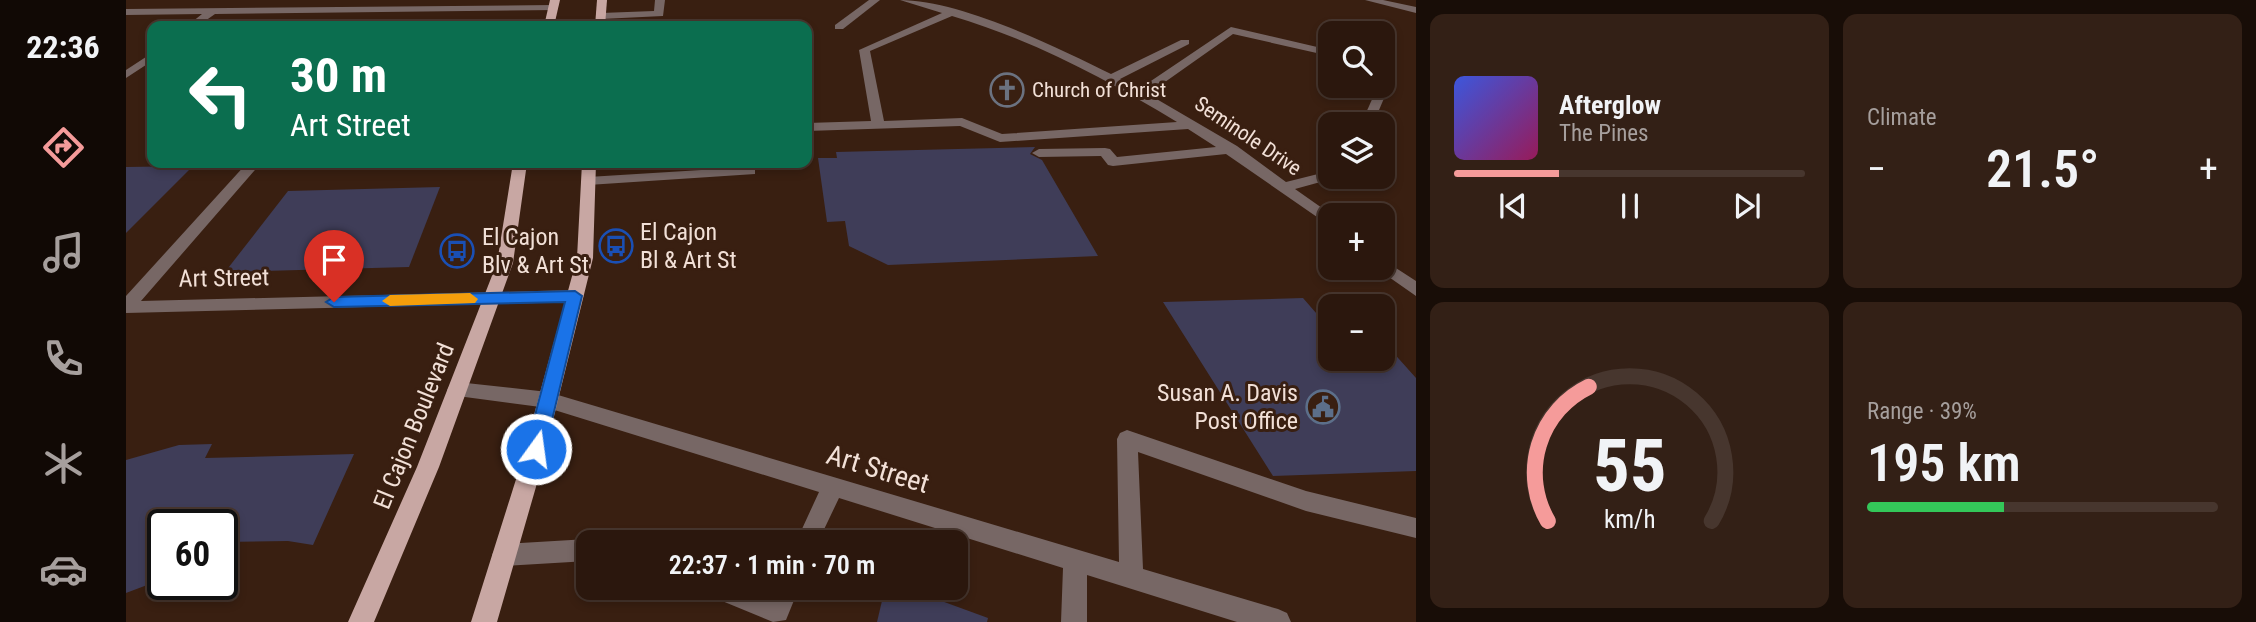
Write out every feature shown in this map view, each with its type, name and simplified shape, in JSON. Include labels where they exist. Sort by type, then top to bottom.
[{"type":"main road","points":[[600,21],[603,0]]},
{"type":"main road","name":"El Cajon Boulevard","points":[[361,622],[428,467],[505,263],[519,168]]},
{"type":"main road","points":[[484,622],[548,400],[585,258],[589,168]]},
{"type":"street","points":[[197,21],[219,0]]},
{"type":"street","points":[[600,21],[659,13],[660,0]]},
{"type":"street","points":[[839,27],[875,0]]},
{"type":"street","name":"Seminole Drive","points":[[905,0],[1022,37],[1140,94],[1232,149],[1318,212]]},
{"type":"street","points":[[1370,0],[1416,10]]},
{"type":"street","points":[[126,12],[554,4]]},
{"type":"street","points":[[878,125],[864,50],[951,13]]},
{"type":"street","points":[[1140,94],[1231,30],[1318,50]]},
{"type":"street","points":[[1109,80],[1185,42]]},
{"type":"street","points":[[126,75],[147,60]]},
{"type":"street","points":[[812,127],[962,122],[1000,138],[1193,125]]},
{"type":"street","points":[[1039,153],[1105,152],[1113,162],[1232,149]]},
{"type":"street","points":[[129,309],[250,168]]},
{"type":"street","points":[[588,181],[750,172]]},
{"type":"street","points":[[1286,187],[1318,178]]},
{"type":"street","points":[[1395,274],[1416,290]]},
{"type":"street","name":"Art Street","points":[[129,309],[575,296]]},
{"type":"street","name":"Art Street","points":[[457,390],[548,400],[1278,622]]},
{"type":"street","points":[[1131,578],[1127,439],[1239,480],[1368,519],[1416,527]]},
{"type":"street","points":[[813,530],[833,486]]},
{"type":"street","points":[[504,555],[576,551]]},
{"type":"street","points":[[1074,622],[1075,560]]},
{"type":"street","points":[[749,600],[777,611],[782,600]]},
{"type":"building","points":[[1035,147],[1030,154],[1042,160],[1098,256],[888,265],[849,246],[845,221],[827,222],[818,158],[837,158],[836,152]]},
{"type":"building","points":[[126,167],[191,168],[126,233]]},
{"type":"building","points":[[440,187],[409,267],[225,272],[288,191]]},
{"type":"building","name":"Susan A. Davis Post Office","points":[[1303,298],[1318,315],[1318,371],[1395,371],[1395,355],[1416,378],[1416,471],[1273,476],[1163,302]]},
{"type":"building","points":[[212,444],[205,458],[354,454],[313,545],[288,541],[238,542],[238,509],[147,509],[147,585],[126,593],[126,460],[179,445]]},
{"type":"building","points":[[882,600],[939,600],[988,618],[987,622],[877,622]]},
{"type":"slow traffic","points":[[390,301],[470,299]]},
{"type":"place","name":"Church of Christ","points":[[1007,90]]},
{"type":"place","name":"El Cajon Bl & Art St","points":[[616,246]]},
{"type":"place","name":"El Cajon Blv & Art St","points":[[457,251]]},
{"type":"place","name":"Susan A. Davis Post Office","points":[[1323,407]]},
{"type":"route","points":[[334,302],[575,296],[536,449]]}]
